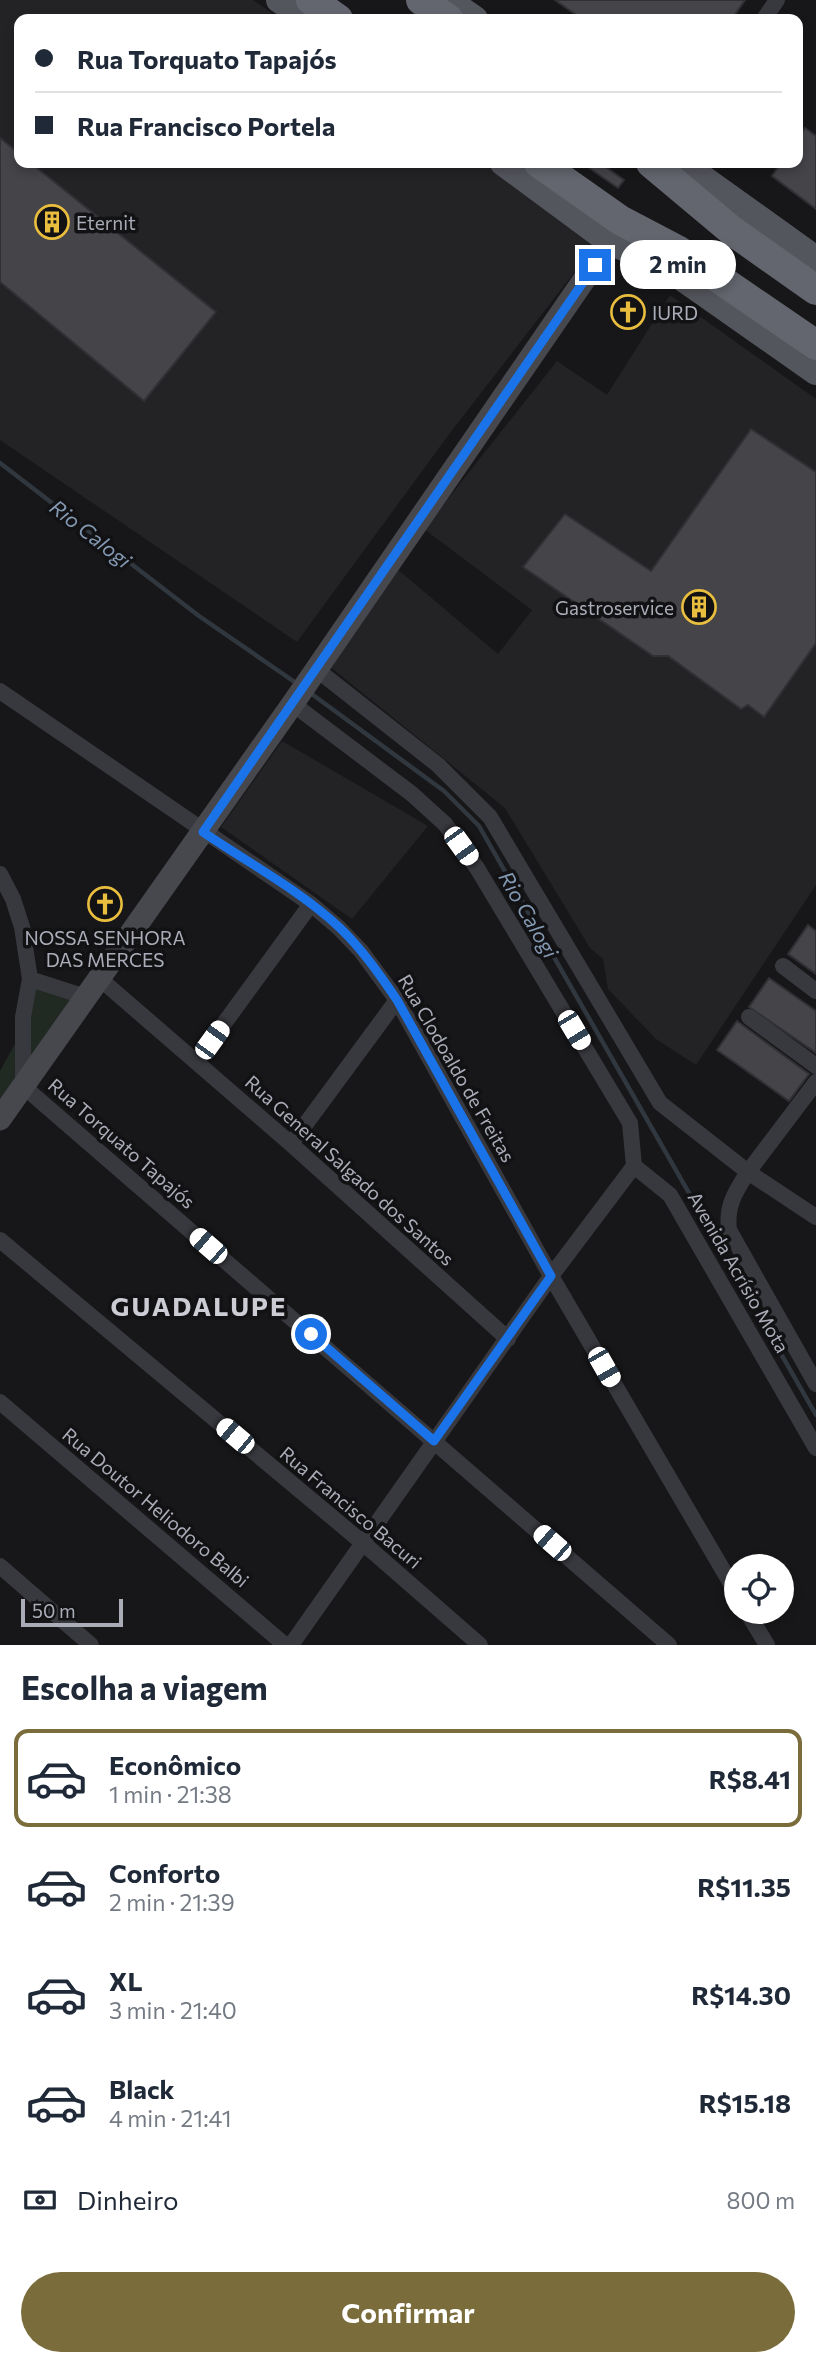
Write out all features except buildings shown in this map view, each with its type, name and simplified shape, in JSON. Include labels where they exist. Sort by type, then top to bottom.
[{"type":"highway","points":[[311,0],[331,14]]},
{"type":"highway","points":[[421,0],[442,14]]},
{"type":"highway","points":[[546,168],[620,220],[679,251],[816,345]]},
{"type":"highway","points":[[657,168],[731,230],[816,290]]},
{"type":"main road","points":[[279,0],[300,14]]},
{"type":"main road","points":[[448,0],[468,14]]},
{"type":"main road","points":[[510,168],[610,242],[665,266],[816,372]]},
{"type":"main road","points":[[689,168],[816,259]]},
{"type":"street","points":[[0,1119],[295,702],[610,242]]},
{"type":"street","points":[[314,672],[438,765],[491,817],[660,1103],[747,1172],[813,1209]]},
{"type":"street","name":"Rua Clodoaldo de Freitas","points":[[0,691],[311,904],[340,928],[361,951],[397,1000],[551,1276],[724,1572]]},
{"type":"street","points":[[291,1645],[551,1276],[635,1166],[630,1123],[477,868],[453,835],[412,794],[295,702]]},
{"type":"street","points":[[0,874],[13,899],[22,927],[30,979],[23,1017],[23,1086]]},
{"type":"street","points":[[196,1062],[311,904]]},
{"type":"street","points":[[783,966],[816,991]]},
{"type":"street","points":[[30,979],[93,988]]},
{"type":"street","name":"Rua General Salgado dos Santos","points":[[93,988],[196,1062],[508,1339]]},
{"type":"street","points":[[290,1144],[397,1000]]},
{"type":"street","points":[[749,1017],[816,1066]]},
{"type":"street","name":"Avenida Acrísio Mota","points":[[816,1082],[747,1172],[727,1213],[729,1230],[816,1384]]},
{"type":"street","name":"Rua Torquato Tapajós","points":[[23,1086],[669,1645]]},
{"type":"street","name":"Avenida Acrísio Mota","points":[[635,1166],[670,1195],[816,1448]]},
{"type":"street","name":"Rua Francisco Bacuri","points":[[0,1240],[363,1543],[480,1645]]},
{"type":"street","name":"Rua Doutor Heliodoro Balbi","points":[[0,1402],[285,1645]]},
{"type":"street","points":[[0,1566],[92,1645]]},
{"type":"street","points":[[753,1624],[761,1641]]},
{"type":"shaded area","points":[[0,0],[253,0],[274,14],[14,14],[14,168],[491,168],[597,243],[447,437],[297,642],[0,440]]},
{"type":"shaded area","points":[[670,295],[816,399],[816,885],[696,1065],[656,1039],[608,989],[603,959],[590,948],[505,808],[329,666],[396,568],[498,654],[532,610],[424,529],[557,361],[607,395]]},
{"type":"shaded area","points":[[282,741],[428,826],[352,919],[221,827]]},
{"type":"shaded area","points":[[32,983],[76,999],[0,1117],[0,1071],[31,1015]]},
{"type":"waterway","name":"Rio Calogi","points":[[0,463],[199,616],[299,685]]},
{"type":"waterway","name":"Rio Calogi","points":[[309,692],[444,791],[479,826],[816,1415]]},
{"type":"place","name":"Eternit","points":[[52,222]]},
{"type":"place","name":"IURD","points":[[628,312]]},
{"type":"place","name":"Gastroservice","points":[[699,607]]},
{"type":"place","name":"NOSSA SENHORA DAS MERCES","points":[[105,904]]},
{"type":"district","name":"GUADALUPE","points":[[199,1305]]},
{"type":"route","points":[[311,1334],[434,1441],[551,1276],[397,1000],[377,971],[340,928],[311,904],[203,832],[595,265]]}]
